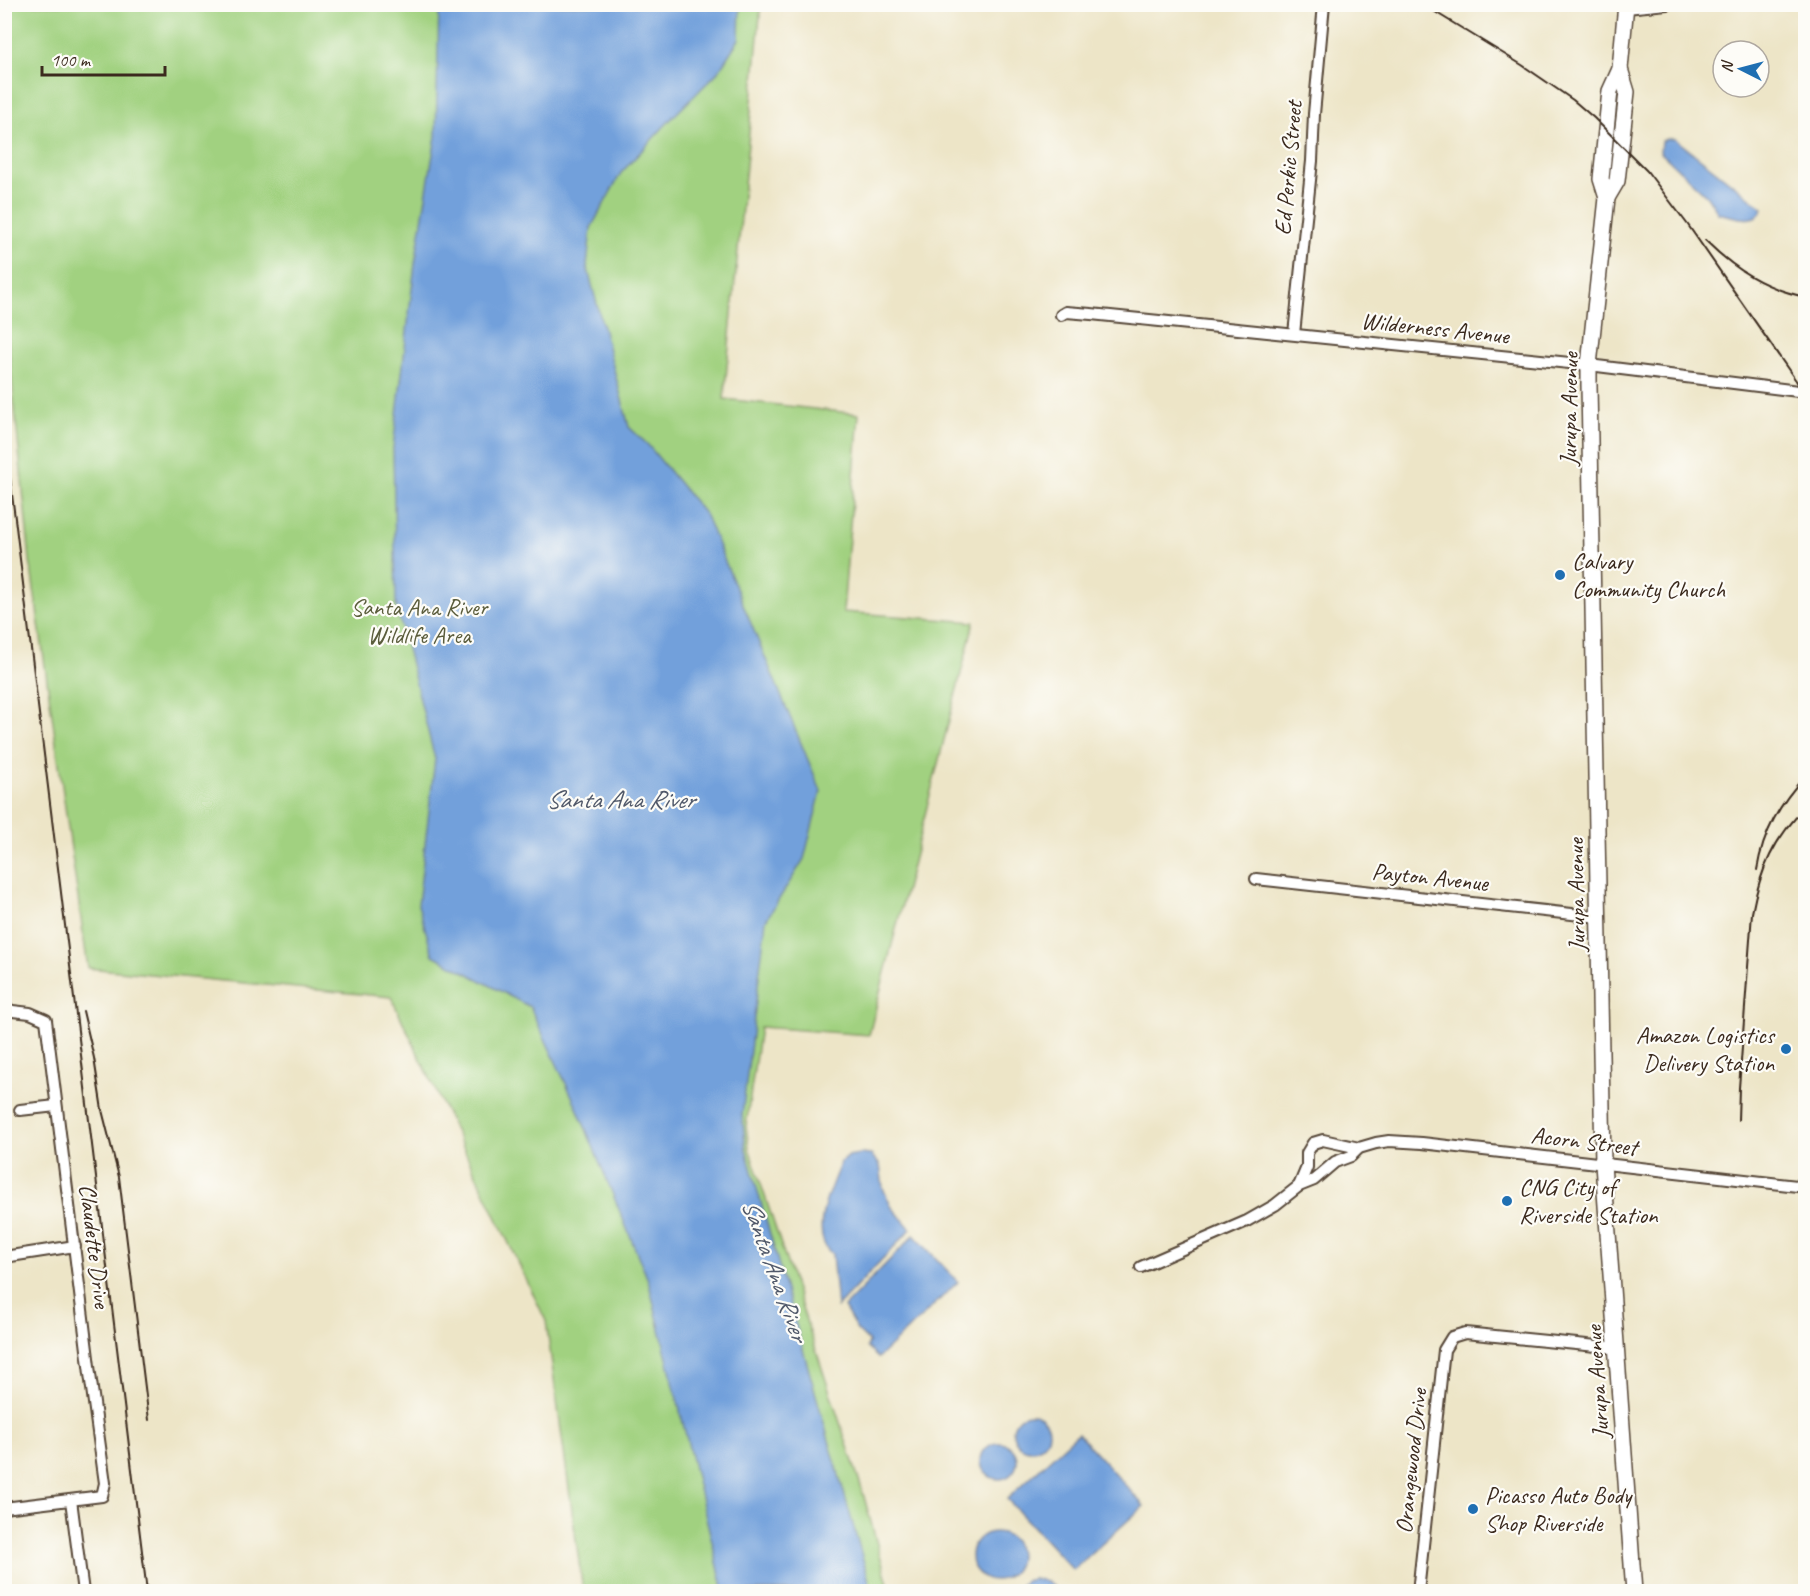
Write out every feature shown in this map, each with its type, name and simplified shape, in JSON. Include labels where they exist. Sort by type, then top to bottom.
[{"type":"main road","name":"Jurupa Avenue","points":[[1626,6],[1620,69],[1627,92],[1617,181],[1607,198],[1589,365],[1604,1164],[1634,1592]]},
{"type":"street","name":"Ed Perkic Street","points":[[1294,334],[1312,161],[1324,4]]},
{"type":"street","points":[[1626,6],[1667,4]]},
{"type":"street","name":"Wilderness Avenue","points":[[1061,315],[1066,312],[1294,334],[1589,365],[1806,392]]},
{"type":"street","name":"Payton Avenue","points":[[1256,879],[1599,917]]},
{"type":"street","name":"Claudette Drive","points":[[4,1010],[30,1013],[46,1020],[50,1041],[56,1106],[105,1483],[102,1496],[71,1500]]},
{"type":"street","points":[[20,1110],[56,1106]]},
{"type":"street","name":"Acorn Street","points":[[1299,1186],[1306,1167],[1307,1153],[1312,1143],[1323,1140],[1359,1148]]},
{"type":"street","name":"Acorn Street","points":[[1141,1267],[1247,1221],[1275,1205],[1299,1186],[1314,1180],[1335,1162],[1351,1156],[1359,1148],[1376,1143],[1405,1141],[1806,1187]]},
{"type":"street","points":[[4,1257],[75,1246]]},
{"type":"street","name":"Orangewood Drive","points":[[1418,1592],[1444,1350],[1452,1337],[1465,1332],[1617,1348]]},
{"type":"street","points":[[4,1508],[71,1500],[83,1592]]},
{"type":"green space","name":"Santa Ana River Wildlife Area","points":[[4,5],[761,5],[724,399],[859,414],[843,612],[974,622],[869,1035],[760,1027],[746,1126],[749,1148],[861,1486],[890,1591],[583,1591],[546,1321],[391,997],[88,968],[30,561],[5,311]]},
{"type":"water","name":"Santa Ana River","points":[[439,5],[740,5],[739,39],[718,72],[621,173],[591,228],[587,266],[629,427],[648,445],[706,516],[821,791],[804,859],[766,920],[742,1116],[746,1150],[872,1591],[724,1591],[648,1280],[576,1105],[530,1007],[433,955],[418,905],[435,759],[396,605],[393,448],[415,264],[436,136]]},
{"type":"water","points":[[1675,139],[1763,208],[1760,214],[1756,217],[1744,218],[1718,213],[1707,196],[1660,152],[1661,141]]},
{"type":"water","points":[[871,1155],[880,1165],[883,1188],[891,1206],[911,1229],[837,1307],[832,1254],[825,1245],[821,1222],[841,1162],[848,1156]]},
{"type":"water","points":[[914,1235],[958,1282],[878,1358],[867,1347],[869,1342],[857,1330],[844,1307]]},
{"type":"water","points":[[1031,1414],[1044,1419],[1049,1432],[1044,1445],[1031,1450],[1018,1445],[1013,1432],[1018,1419]]},
{"type":"water","points":[[1078,1433],[1144,1506],[1073,1570],[1007,1499]]},
{"type":"water","points":[[999,1443],[1012,1448],[1017,1461],[1012,1474],[999,1479],[986,1474],[981,1461],[986,1448]]},
{"type":"water","points":[[995,1532],[1012,1539],[1019,1556],[1012,1573],[995,1580],[978,1573],[971,1556],[978,1539]]},
{"type":"water","points":[[1033,1579],[1052,1585],[1056,1591],[1015,1591],[1025,1581]]},
{"type":"railway","points":[[1422,4],[1522,65],[1573,100],[1647,171],[1688,225],[1806,395]]},
{"type":"railway","points":[[1705,240],[1727,260],[1751,276],[1777,289],[1806,297]]},
{"type":"railway","points":[[4,429],[147,1592]]},
{"type":"railway","points":[[1757,870],[1764,843],[1774,819],[1788,796],[1806,775]]},
{"type":"railway","points":[[1738,1120],[1755,897],[1770,855],[1785,831],[1806,807]]},
{"type":"railway","points":[[83,1011],[94,1058],[102,1110],[119,1177],[149,1420]]},
{"type":"place","name":"Calvary Community Church","points":[[1560,575]]},
{"type":"place","name":"Amazon Logistics Delivery Station","points":[[1786,1049]]},
{"type":"place","name":"CNG City of Riverside Station","points":[[1507,1201]]},
{"type":"place","name":"Picasso Auto Body Shop Riverside","points":[[1473,1509]]}]
